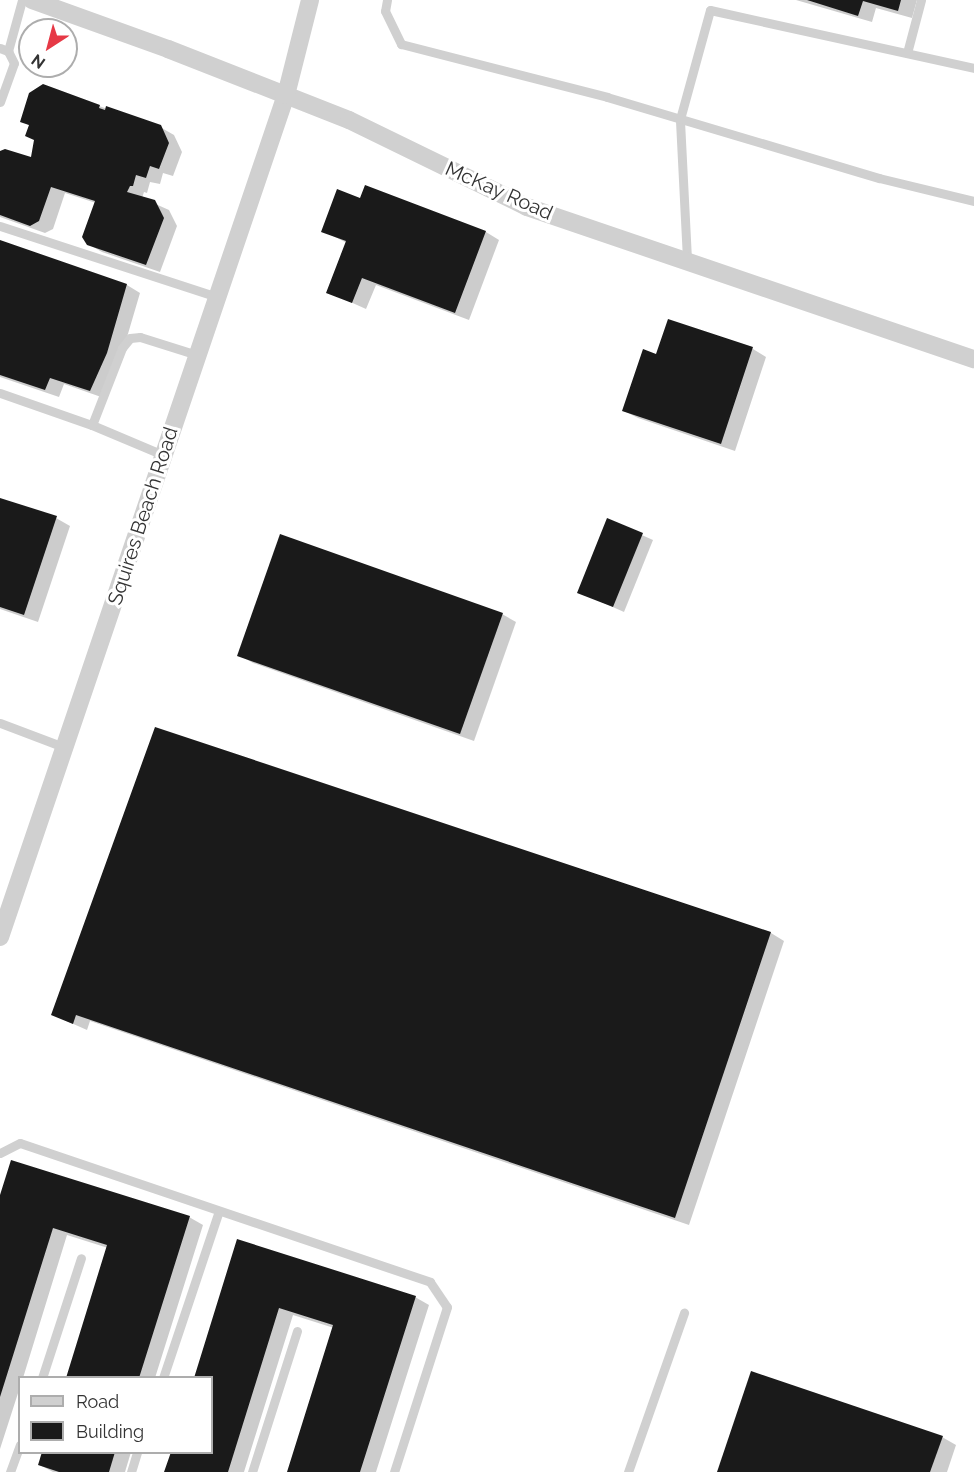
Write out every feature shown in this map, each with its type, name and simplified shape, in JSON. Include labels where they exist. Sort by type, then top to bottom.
[{"type":"street","name":"McKay Road","points":[[32,0],[75,13],[348,120],[527,207],[687,259],[974,358]]},
{"type":"street","name":"Squires Beach Road","points":[[0,937],[286,95],[310,0]]},
{"type":"lane","points":[[0,102],[14,63],[4,50],[22,0]]},
{"type":"lane","points":[[387,0],[385,11],[401,44],[680,119],[840,167],[974,201]]},
{"type":"lane","points":[[687,259],[680,119],[710,10],[707,0]]},
{"type":"lane","points":[[907,53],[921,0]]},
{"type":"lane","points":[[710,10],[974,68]]},
{"type":"lane","points":[[0,226],[217,297]]},
{"type":"lane","points":[[92,425],[122,348],[130,338],[140,337],[197,355]]},
{"type":"lane","points":[[0,393],[92,425],[163,455]]},
{"type":"lane","points":[[0,723],[64,747]]},
{"type":"lane","points":[[0,1153],[20,1143],[430,1282],[447,1307],[394,1472]]},
{"type":"lane","points":[[163,1376],[219,1211]]},
{"type":"lane","points":[[42,1376],[81,1258]]},
{"type":"lane","points":[[628,1472],[684,1313]]},
{"type":"lane","points":[[252,1472],[297,1330]]},
{"type":"lane","points":[[0,1467],[12,1472],[18,1452]]},
{"type":"lane","points":[[131,1472],[136,1454]]},
{"type":"building","points":[[807,0],[901,0],[898,11],[863,1],[858,16]]},
{"type":"building","points":[[43,84],[100,105],[99,108],[105,110],[106,106],[161,125],[169,143],[159,169],[150,166],[146,178],[136,175],[133,186],[130,186],[127,192],[155,200],[164,218],[146,265],[87,245],[82,237],[95,201],[51,187],[39,221],[30,226],[0,215],[0,151],[5,149],[31,157],[34,140],[25,136],[29,125],[20,122],[29,93]]},
{"type":"building","points":[[365,185],[486,231],[455,313],[362,278],[352,303],[326,293],[346,241],[321,232],[337,189],[360,198]]},
{"type":"building","points":[[0,240],[127,284],[107,353],[90,391],[50,378],[45,390],[0,375]]},
{"type":"building","points":[[668,319],[753,347],[721,444],[622,411],[643,349],[656,354]]},
{"type":"building","points":[[0,498],[57,516],[24,615],[0,607]]},
{"type":"building","points":[[607,518],[643,533],[613,607],[577,593]]},
{"type":"building","points":[[280,534],[503,613],[460,734],[237,656]]},
{"type":"building","points":[[155,727],[771,932],[675,1218],[76,1015],[73,1024],[51,1015]]},
{"type":"building","points":[[11,1160],[190,1216],[140,1376],[67,1376],[107,1245],[53,1228],[0,1397],[0,1195]]},
{"type":"building","points":[[237,1239],[416,1296],[360,1472],[287,1472],[333,1325],[279,1308],[228,1472],[164,1472],[170,1454],[213,1454],[213,1376],[195,1376]]},
{"type":"building","points":[[751,1371],[943,1436],[930,1472],[717,1472]]},
{"type":"building","points":[[41,1454],[114,1454],[109,1472],[59,1472],[38,1465]]}]
